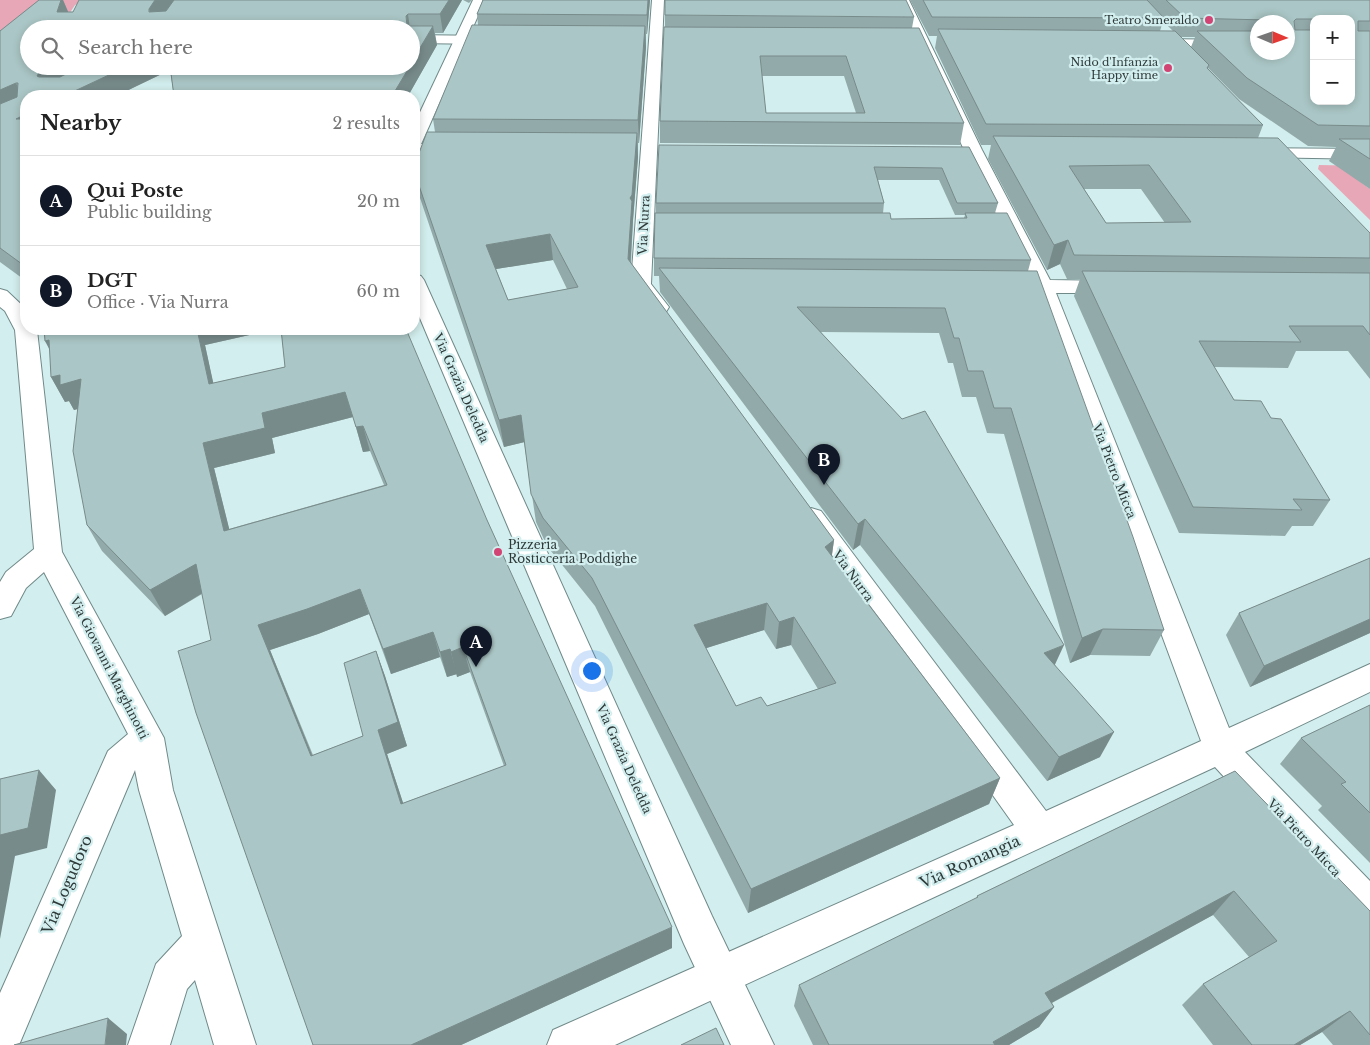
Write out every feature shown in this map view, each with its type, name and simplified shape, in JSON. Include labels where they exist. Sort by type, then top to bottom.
[{"type":"street","points":[[420,129],[479,0]]},
{"type":"street","name":"Via Nurra","points":[[658,0],[657,40],[645,149],[653,223],[651,284],[670,324]]},
{"type":"street","name":"Via Pietro Micca","points":[[903,0],[973,150],[1000,223],[1043,286],[1221,750],[1370,908]]},
{"type":"street","points":[[1159,29],[1186,57]]},
{"type":"street","points":[[420,39],[506,40]]},
{"type":"street","points":[[1134,43],[1250,44]]},
{"type":"street","points":[[1267,140],[1299,173]]},
{"type":"street","points":[[420,149],[471,149]]},
{"type":"street","points":[[1241,153],[1370,154]]},
{"type":"street","points":[[1004,286],[1132,287]]},
{"type":"street","name":"Via Grazia Deledda","points":[[420,294],[719,975],[753,1045]]},
{"type":"street","name":"Via Giovanni Marghinotti","points":[[5,306],[20,323]]},
{"type":"street","name":"Via Giovanni Marghinotti","points":[[26,335],[48,552],[147,738],[156,790],[235,1045]]},
{"type":"street","name":"Via Nurra","points":[[799,501],[1039,831]]},
{"type":"street","points":[[0,608],[16,580],[48,552]]},
{"type":"street","name":"Via Romangia","points":[[568,1045],[719,975],[1221,750],[1370,677]]},
{"type":"street","name":"Via Logudoro","points":[[0,1041],[120,762],[147,738]]},
{"type":"street","points":[[149,1045],[170,978],[204,941]]},
{"type":"shaded area","points":[[0,0],[86,0],[75,5],[65,20],[20,20],[20,36],[0,53]]},
{"type":"shaded area","points":[[1319,165],[1370,166],[1359,181],[1370,189],[1370,220],[1318,169]]},
{"type":"building","points":[[39,0],[61,0],[57,12],[73,12],[79,0],[155,0],[149,12],[166,11],[174,0],[449,0],[440,14],[408,14],[406,20],[20,20],[20,75],[60,77],[64,75],[109,75],[77,90],[20,90],[20,117],[16,119],[20,119],[20,263],[0,248],[0,104],[17,97],[18,83],[0,90],[0,31]]},
{"type":"building","points":[[483,0],[648,0],[647,15],[477,14]]},
{"type":"building","points":[[665,0],[906,0],[914,17],[665,15]]},
{"type":"building","points":[[923,0],[1147,0],[1164,18],[932,17]]},
{"type":"building","points":[[1166,0],[1370,0],[1370,21],[1358,21],[1358,31],[1370,31],[1370,126],[1318,125],[1247,78],[1197,31],[1250,31],[1250,60],[1295,60],[1295,30],[1310,30],[1310,105],[1355,105],[1355,15],[1310,15],[1310,19],[1295,20],[1295,15],[1250,15],[1250,20],[1185,18]]},
{"type":"building","points":[[472,25],[645,26],[638,120],[433,119]]},
{"type":"building","points":[[420,26],[433,26],[420,48]]},
{"type":"building","points":[[664,27],[919,28],[964,123],[660,121]],"holes":[[[760,56],[846,56],[865,113],[766,113]]]},
{"type":"building","points":[[938,29],[1175,31],[1209,65],[1207,68],[1263,125],[986,124]]},
{"type":"building","points":[[171,75],[405,75],[396,90],[173,90]]},
{"type":"building","points":[[427,132],[637,133],[632,195],[630,198],[632,201],[628,259],[834,540],[825,547],[1000,778],[751,889],[592,578],[543,518],[531,494],[521,415],[499,420],[420,189],[420,150]],"holes":[[[550,234],[578,287],[508,300],[486,245]],[[767,603],[779,622],[794,617],[836,683],[767,706],[761,697],[736,706],[694,625]]]},
{"type":"building","points":[[993,136],[1278,138],[1370,233],[1370,258],[1074,255],[1068,240],[1054,245]],"holes":[[[1149,165],[1191,222],[1106,223],[1069,166]]]},
{"type":"building","points":[[1339,139],[1370,139],[1370,159]]},
{"type":"building","points":[[659,145],[969,147],[998,203],[957,203],[942,168],[874,167],[884,203],[656,203]]},
{"type":"building","points":[[655,213],[890,213],[891,219],[967,218],[965,213],[1007,213],[1031,260],[654,258]]},
{"type":"building","points":[[659,268],[1037,271],[1133,537],[1164,630],[1103,629],[1082,638],[1011,408],[994,408],[983,371],[968,371],[959,338],[954,338],[945,308],[797,307],[902,419],[925,411],[1064,645],[1044,653],[1114,732],[1059,757],[865,519],[858,524]]},
{"type":"building","points":[[1082,271],[1370,273],[1370,335],[1363,326],[1289,326],[1301,342],[1199,341],[1234,400],[1261,401],[1271,418],[1281,419],[1330,500],[1293,499],[1302,510],[1193,507]]},
{"type":"building","points":[[44,335],[198,335],[209,384],[285,367],[282,335],[409,335],[487,520],[672,927],[411,1045],[313,1045],[196,713],[178,651],[211,640],[196,564],[150,590],[87,525],[73,451],[81,379],[60,385],[60,375],[51,377],[49,340],[45,341]],"holes":[[[345,392],[356,427],[363,426],[387,485],[224,531],[203,443],[265,428],[262,413]],[[360,589],[383,649],[433,632],[440,652],[450,649],[451,652],[463,647],[506,765],[401,804],[378,730],[398,722],[376,651],[344,663],[363,736],[311,756],[258,625]]]},
{"type":"building","points":[[1370,558],[1370,619],[1264,666],[1239,613]]},
{"type":"building","points":[[1370,705],[1370,813],[1341,784],[1346,782],[1301,738]]},
{"type":"building","points":[[39,770],[28,828],[0,835],[0,779]]},
{"type":"building","points":[[1235,771],[1370,911],[1370,1035],[1350,1011],[1294,1045],[1252,1045],[1203,984],[1277,941],[1234,891],[1045,993],[1054,1007],[993,1042],[995,1045],[829,1045],[799,985]]},
{"type":"building","points":[[108,1018],[105,1045],[14,1045]]},
{"type":"building","points":[[716,1028],[724,1045],[681,1045]]},
{"type":"place","name":"Teatro Smeraldo","points":[[1209,20]]},
{"type":"place","name":"Nido d'Infanzia Happy time","points":[[1168,68]]},
{"type":"place","name":"DGT","points":[[824,485]]},
{"type":"place","name":"Pizzeria Rosticceria Poddighe","points":[[498,552]]},
{"type":"place","name":"Qui Poste","points":[[476,667]]}]
